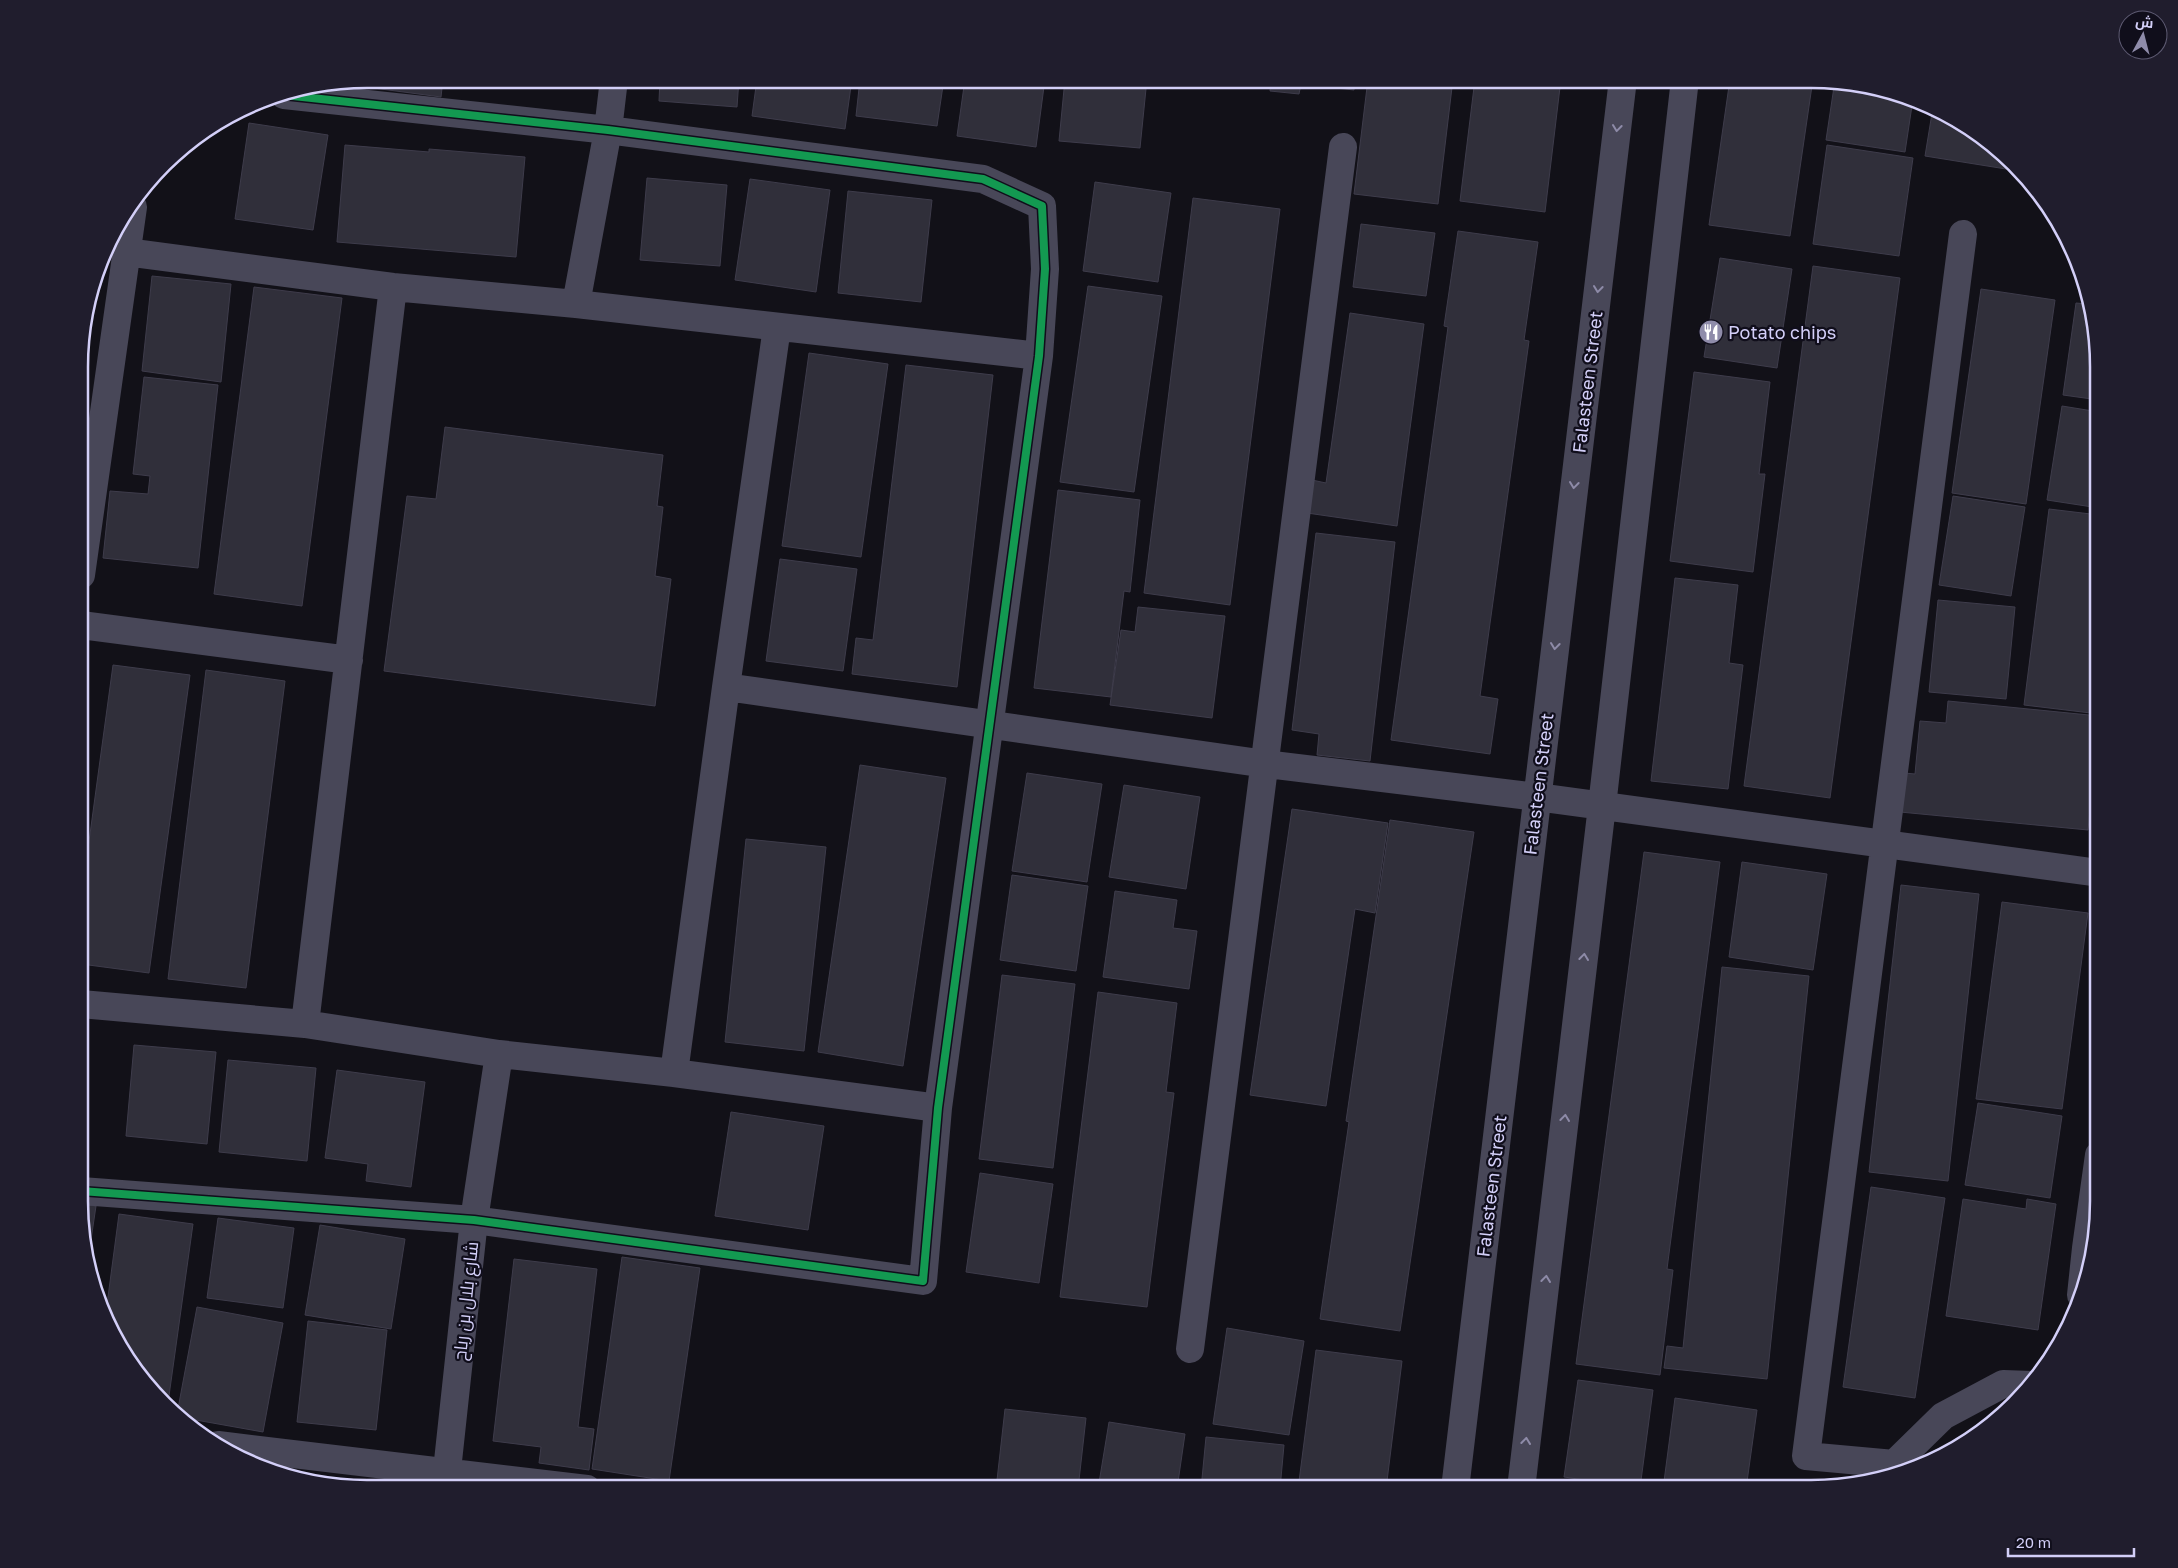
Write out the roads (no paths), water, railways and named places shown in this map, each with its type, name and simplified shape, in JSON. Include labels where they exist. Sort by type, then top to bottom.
[{"type":"street","points":[[576,304],[608,130],[613,87]]},
{"type":"street","name":"Falasteen Street","points":[[1456,1480],[1622,87]]},
{"type":"street","points":[[1522,1480],[1602,806],[1684,87]]},
{"type":"street","points":[[87,1191],[474,1220],[923,1281],[938,1108],[1039,356],[1045,269],[1042,206],[983,179],[608,130],[297,96]]},
{"type":"street","points":[[1190,1349],[1266,764],[1343,147]]},
{"type":"street","points":[[87,532],[132,215]]},
{"type":"street","points":[[1963,234],[1806,1456],[1894,1464],[1943,1416],[2003,1384],[2022,1385]]},
{"type":"street","points":[[126,252],[393,288],[576,304],[1039,356]]},
{"type":"street","points":[[305,1024],[393,288]]},
{"type":"street","points":[[674,1074],[777,327]]},
{"type":"street","points":[[87,626],[349,660]]},
{"type":"street","points":[[726,687],[1266,764],[1537,797],[2090,872]]},
{"type":"street","points":[[87,1005],[305,1024],[499,1054],[674,1074],[938,1108]]},
{"type":"street","name":"شارع بلال بن رباح","points":[[446,1480],[474,1220],[499,1054]]},
{"type":"street","points":[[235,1448],[446,1480]]},
{"type":"place","name":"Potato chips","points":[[1711,332]]}]
